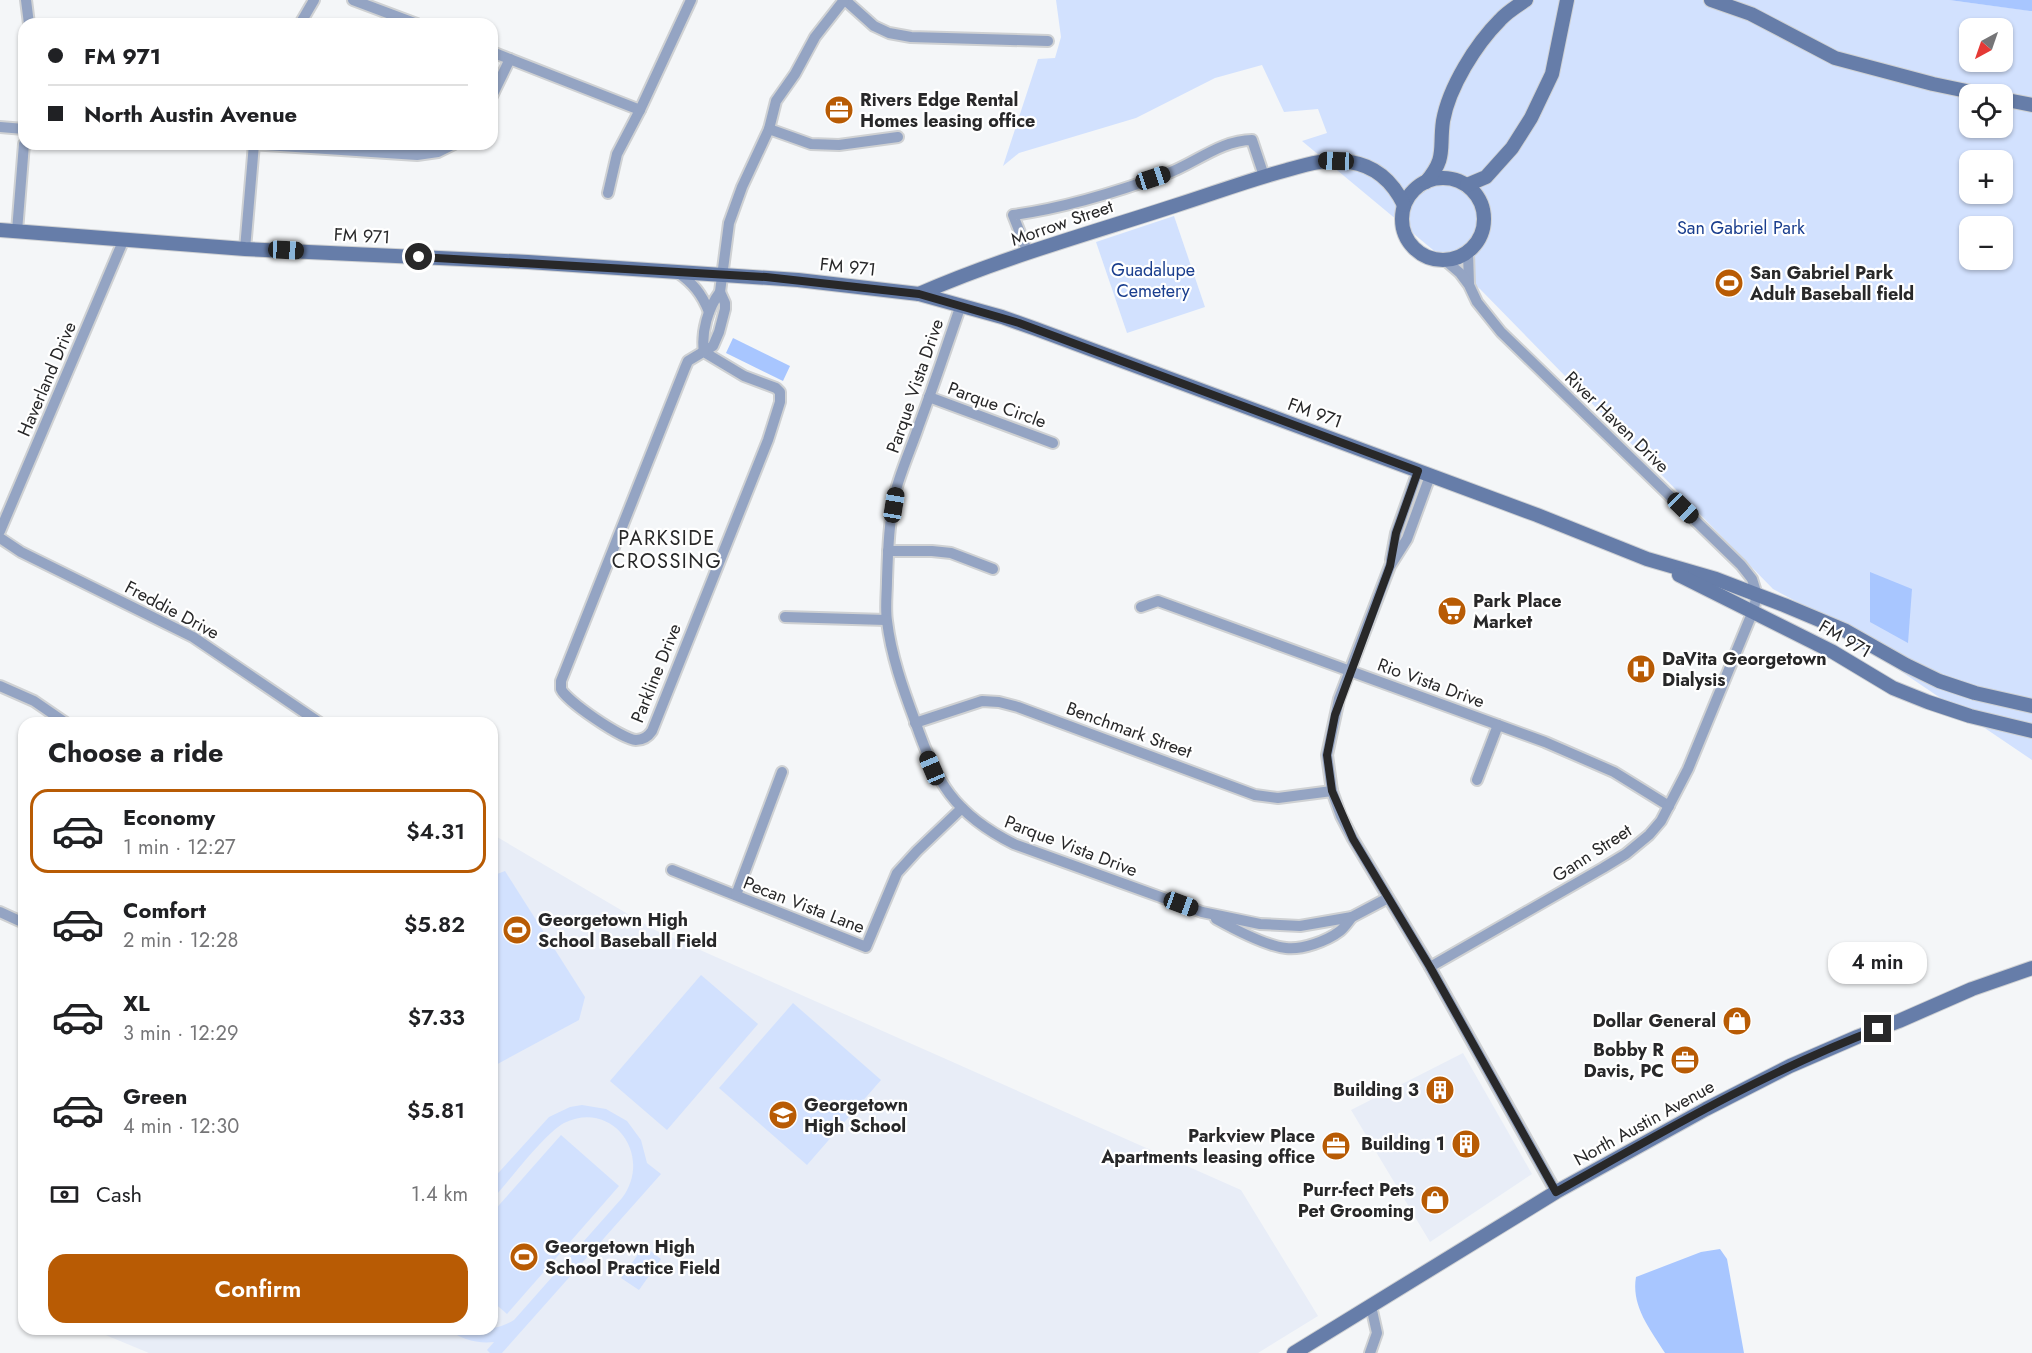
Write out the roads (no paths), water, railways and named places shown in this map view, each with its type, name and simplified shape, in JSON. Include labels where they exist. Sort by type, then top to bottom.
[{"type":"main road","points":[[1453,179],[1441,161],[1443,120],[1450,98],[1479,46],[1500,19],[1526,0]]},
{"type":"main road","points":[[1467,185],[1486,177],[1512,148],[1531,118],[1552,74],[1567,0]]},
{"type":"main road","points":[[1711,0],[1752,14],[1835,58],[1959,89]]},
{"type":"main road","points":[[2013,101],[2032,105]]},
{"type":"main road","name":"Morrow Street","points":[[919,294],[953,279],[1116,223],[1264,176],[1323,161],[1350,162],[1378,171],[1398,192],[1404,205]]},
{"type":"main road","points":[[1423,183],[1439,178],[1453,179],[1467,185],[1480,201],[1485,215],[1484,229],[1478,243],[1458,259],[1446,261],[1430,259],[1422,255],[1416,251],[1406,237],[1402,222],[1404,205],[1410,194],[1423,183],[1441,161]]},
{"type":"main road","points":[[1480,201],[1486,177]]},
{"type":"main road","name":"Morrow Street","points":[[1389,181],[1410,186],[1423,183]]},
{"type":"main road","name":"FM 971","points":[[0,230],[245,249],[722,274],[919,294],[1036,329],[1424,473],[1647,559],[1716,579],[1846,630],[1906,665],[1940,681],[1975,693],[2032,706]]},
{"type":"main road","name":"FM 971","points":[[1647,559],[1833,652],[1893,688],[1970,716],[2032,731]]},
{"type":"main road","points":[[2005,723],[2011,701]]},
{"type":"main road","name":"North Austin Avenue","points":[[1294,1353],[1556,1192],[1706,1109],[1790,1066],[1972,989],[2032,968]]},
{"type":"street","points":[[26,0],[28,18]]},
{"type":"street","points":[[304,18],[314,0]]},
{"type":"street","points":[[353,0],[401,18]]},
{"type":"street","points":[[608,193],[617,153],[640,110],[691,0]]},
{"type":"street","points":[[844,0],[874,26],[888,33],[911,37],[1048,41]]},
{"type":"street","name":"Parkline Drive","points":[[704,352],[744,376],[772,386],[780,392],[780,399],[768,440],[652,731],[648,736],[636,740],[616,731],[568,699],[561,689],[561,681],[688,361],[713,346],[723,318],[725,303],[720,292],[729,223],[742,187],[769,129],[772,110],[818,32],[844,0]]},
{"type":"street","points":[[498,54],[640,110]]},
{"type":"street","points":[[498,84],[510,59]]},
{"type":"street","points":[[0,127],[18,128]]},
{"type":"street","points":[[769,129],[811,144],[838,145],[898,137]]},
{"type":"street","points":[[1029,253],[1013,215],[1099,196],[1168,174],[1241,140],[1252,140],[1264,176]]},
{"type":"street","points":[[17,231],[24,150]]},
{"type":"street","points":[[245,249],[253,150]]},
{"type":"street","points":[[342,150],[417,155],[442,150]]},
{"type":"street","name":"Haverland Drive","points":[[0,531],[124,239]]},
{"type":"street","name":"River Haven Drive","points":[[1468,253],[1469,285]]},
{"type":"street","name":"River Haven Drive","points":[[1446,261],[1460,273],[1477,302],[1501,332],[1741,565],[1752,579],[1757,595]]},
{"type":"street","points":[[677,272],[696,286],[709,312]]},
{"type":"street","name":"Parkline Drive","points":[[704,352],[702,338],[713,301],[720,292]]},
{"type":"street","name":"Parque Vista Drive","points":[[962,305],[896,489],[888,551],[886,620],[892,652],[932,768],[948,793],[992,833],[1014,844],[1202,912],[1253,937],[1283,948],[1313,944],[1330,937],[1340,931],[1352,917]]},
{"type":"street","name":"Parque Circle","points":[[929,398],[1053,443]]},
{"type":"street","points":[[1424,473],[1407,539],[1390,566],[1339,699],[1327,755],[1332,791],[1353,839],[1430,967],[1556,1192]]},
{"type":"street","name":"Freddie Drive","points":[[0,538],[21,552],[193,637],[311,717]]},
{"type":"street","points":[[888,551],[951,553],[993,569]]},
{"type":"street","points":[[1753,611],[1757,595]]},
{"type":"street","name":"Rio Vista Drive","points":[[1141,607],[1158,601],[1498,725],[1585,758],[1614,772],[1669,806]]},
{"type":"street","name":"Gann Street","points":[[1430,967],[1626,855],[1649,835],[1669,806],[1688,769],[1753,611]]},
{"type":"street","points":[[785,617],[886,620]]},
{"type":"street","points":[[0,686],[34,701],[57,717]]},
{"type":"street","name":"Benchmark Street","points":[[915,723],[982,701],[999,702],[1255,795],[1278,798],[1332,791]]},
{"type":"street","points":[[1477,780],[1498,725]]},
{"type":"street","points":[[736,896],[782,772]]},
{"type":"street","name":"Pecan Vista Lane","points":[[672,870],[866,947],[897,873],[962,808]]},
{"type":"street","name":"Parque Vista Drive","points":[[1202,912],[1246,922],[1300,926],[1352,917],[1388,898]]},
{"type":"street","points":[[0,912],[18,920]]},
{"type":"street","points":[[1370,1353],[1377,1333],[1371,1306]]},
{"type":"water","points":[[1949,0],[2032,0],[2032,11],[2030,11]]},
{"type":"water","points":[[733,338],[790,366],[783,381],[726,353]]},
{"type":"water","points":[[1870,572],[1912,589],[1908,643],[1870,622]]},
{"type":"water","points":[[1720,1249],[1727,1259],[1744,1353],[1665,1353],[1639,1307],[1635,1288],[1636,1277],[1701,1252]]},
{"type":"place","name":"Rivers Edge Rental Homes leasing office","points":[[839,110]]},
{"type":"place","name":"San Gabriel Park Adult Baseball field","points":[[1729,283]]},
{"type":"place","name":"Park Place Market","points":[[1452,611]]},
{"type":"place","name":"DaVita Georgetown Dialysis","points":[[1641,669]]},
{"type":"place","name":"Georgetown High School Baseball Field","points":[[517,930]]},
{"type":"place","name":"Dollar General","points":[[1737,1021]]},
{"type":"place","name":"Bobby R Davis, PC","points":[[1685,1060]]},
{"type":"place","name":"Building 3","points":[[1440,1090]]},
{"type":"place","name":"Georgetown High School","points":[[783,1115]]},
{"type":"place","name":"Building 1","points":[[1466,1144]]},
{"type":"place","name":"Parkview Place Apartments leasing office","points":[[1336,1146]]},
{"type":"place","name":"Purr-fect Pets Pet Grooming","points":[[1435,1200]]},
{"type":"place","name":"Georgetown High School Practice Field","points":[[524,1257]]},
{"type":"district","name":"PARKSIDE CROSSING","points":[[667,550]]},
{"type":"park label","name":"San Gabriel Park","points":[[1741,228]]},
{"type":"park label","name":"Guadalupe Cemetery","points":[[1153,280]]}]
